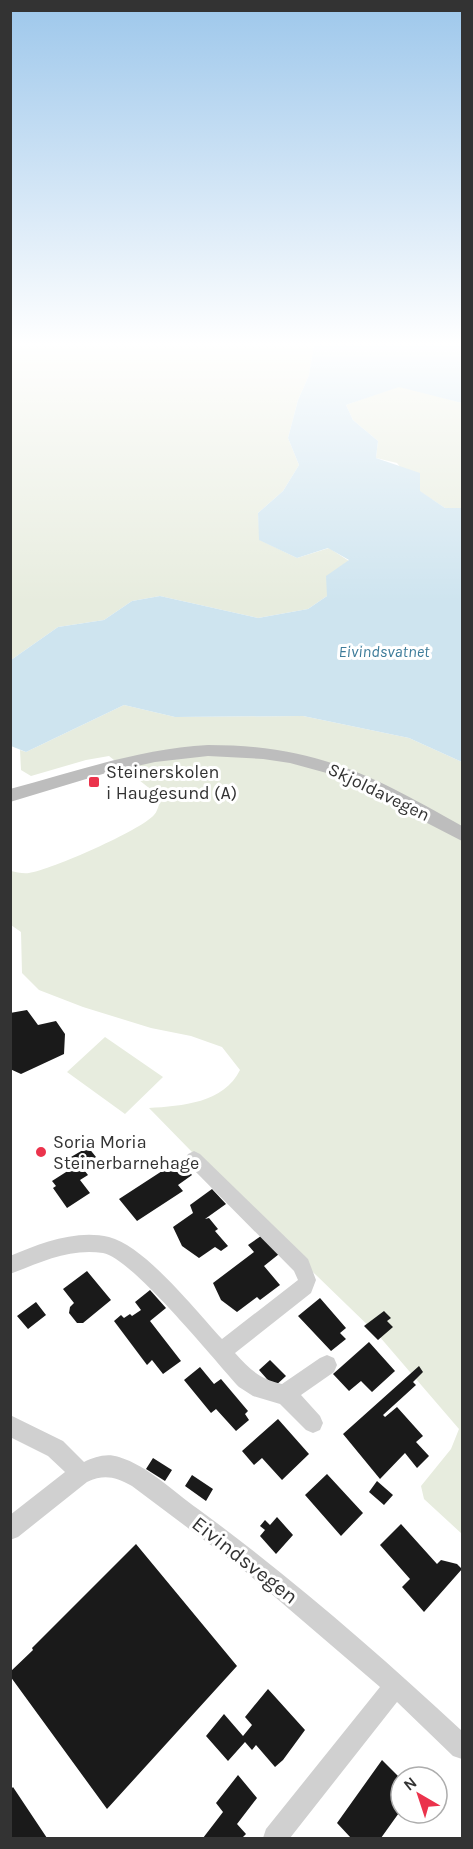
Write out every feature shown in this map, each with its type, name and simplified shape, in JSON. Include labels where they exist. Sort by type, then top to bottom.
[{"type":"main road","name":"Skjoldavegen","points":[[10,796],[128,761],[161,755],[255,753],[295,758],[341,771],[391,795],[462,834]]},
{"type":"street","points":[[194,1159],[301,1265],[307,1280],[304,1287],[221,1352]]},
{"type":"street","points":[[10,1265],[30,1256],[71,1244],[108,1245],[143,1267],[246,1380],[260,1389],[284,1395],[293,1401],[313,1423]]},
{"type":"street","points":[[284,1395],[327,1365]]},
{"type":"street","points":[[10,1425],[22,1434],[41,1441],[61,1453],[80,1474]]},
{"type":"street","name":"Eivindsvegen","points":[[10,1529],[80,1474],[100,1466],[117,1467],[139,1479],[248,1559],[396,1685],[462,1747]]},
{"type":"street","points":[[275,1839],[396,1685]]},
{"type":"shaded area","points":[[11,430],[290,430],[288,438],[299,465],[283,491],[258,513],[260,540],[297,558],[329,548],[349,561],[327,596],[308,609],[258,618],[160,596],[132,601],[104,620],[58,627],[11,660]]},
{"type":"shaded area","points":[[365,430],[462,430],[462,508],[445,508],[419,491],[397,463],[376,458],[378,441]]},
{"type":"shaded area","points":[[124,705],[175,717],[303,716],[409,738],[462,762],[462,1534],[424,1499],[421,1486],[451,1449],[459,1429],[379,1336],[284,1246],[149,1108],[201,1101],[224,1090],[240,1070],[222,1047],[191,1036],[151,1028],[83,1007],[39,990],[22,973],[21,932],[11,925],[11,871],[27,873],[40,870],[95,848],[146,822],[155,814],[160,802],[154,792],[109,756],[86,760],[31,776],[21,770],[20,750],[26,752]]},
{"type":"shaded area","points":[[105,1037],[163,1077],[125,1114],[67,1072]]},
{"type":"water","name":"Eivindsvatnet","points":[[290,430],[365,430],[378,441],[376,458],[420,473],[420,491],[445,508],[462,508],[462,762],[409,738],[303,716],[175,717],[124,705],[26,752],[11,746],[11,660],[58,627],[104,620],[132,601],[160,596],[258,618],[308,609],[327,596],[326,576],[349,560],[328,548],[297,558],[259,540],[258,513],[283,491],[299,465],[288,438]]},
{"type":"building","points":[[27,1010],[38,1025],[56,1021],[65,1034],[64,1054],[21,1074],[10,1069],[10,1013]]},
{"type":"building","points":[[88,1147],[96,1157],[81,1166],[88,1175],[80,1180],[90,1193],[67,1208],[53,1188],[56,1186],[52,1181],[77,1165],[71,1157]]},
{"type":"building","points":[[179,1160],[192,1175],[178,1185],[183,1191],[137,1221],[119,1199]]},
{"type":"building","points":[[212,1189],[226,1204],[205,1219],[209,1218],[218,1229],[215,1231],[228,1246],[221,1251],[215,1247],[199,1258],[182,1246],[173,1227],[193,1213],[190,1205]]},
{"type":"building","points":[[261,1236],[279,1254],[264,1266],[280,1285],[260,1300],[257,1297],[237,1312],[221,1300],[213,1283],[254,1252],[248,1245]]},
{"type":"building","points":[[87,1271],[111,1300],[83,1323],[77,1323],[69,1313],[74,1303],[63,1289]]},
{"type":"building","points":[[150,1290],[166,1308],[150,1321],[181,1361],[163,1374],[152,1360],[147,1365],[114,1321],[121,1315],[124,1318],[130,1314],[132,1316],[141,1310],[135,1302]]},
{"type":"building","points":[[320,1298],[346,1328],[340,1333],[346,1339],[331,1351],[298,1316]]},
{"type":"building","points":[[36,1302],[46,1315],[28,1329],[17,1316]]},
{"type":"building","points":[[384,1311],[391,1318],[387,1321],[393,1327],[378,1340],[364,1326]]},
{"type":"building","points":[[369,1342],[395,1371],[372,1392],[361,1381],[349,1391],[333,1374]]},
{"type":"building","points":[[270,1360],[286,1376],[274,1387],[259,1370]]},
{"type":"building","points":[[419,1366],[423,1372],[413,1382],[416,1385],[383,1415],[385,1417],[397,1407],[423,1436],[416,1442],[429,1456],[417,1468],[405,1453],[380,1479],[343,1434]]},
{"type":"building","points":[[200,1367],[214,1384],[221,1379],[248,1411],[245,1414],[249,1420],[236,1431],[216,1409],[211,1413],[184,1380]]},
{"type":"building","points":[[278,1419],[309,1454],[282,1480],[262,1458],[254,1465],[242,1451]]},
{"type":"building","points":[[153,1458],[172,1470],[165,1481],[146,1469]]},
{"type":"building","points":[[327,1474],[363,1513],[341,1536],[305,1495]]},
{"type":"building","points":[[192,1475],[213,1489],[206,1501],[185,1486]]},
{"type":"building","points":[[377,1481],[393,1495],[384,1505],[369,1492]]},
{"type":"building","points":[[277,1517],[293,1535],[276,1554],[260,1536],[265,1530],[260,1526],[265,1520],[270,1525]]},
{"type":"building","points":[[401,1524],[437,1564],[441,1560],[457,1564],[462,1569],[424,1612],[402,1587],[410,1579],[380,1545]]},
{"type":"building","points":[[136,1544],[237,1666],[107,1809],[10,1676],[10,1672]]},
{"type":"building","points":[[268,1689],[305,1730],[283,1760],[275,1767],[256,1745],[252,1750],[245,1742],[228,1761],[206,1736],[224,1714],[243,1736],[252,1725],[245,1717]]},
{"type":"building","points":[[382,1760],[389,1767],[390,1825],[381,1838],[351,1838],[337,1823]]},
{"type":"building","points":[[238,1775],[257,1798],[237,1824],[246,1834],[242,1838],[203,1838],[223,1812],[216,1803]]},
{"type":"building","points":[[13,1787],[47,1838],[10,1838],[10,1790]]},
{"type":"place","name":"Steinerskolen i Haugesund (A)","points":[[94,782]]},
{"type":"place","name":"Soria Moria Steinerbarnehage","points":[[41,1152]]}]
